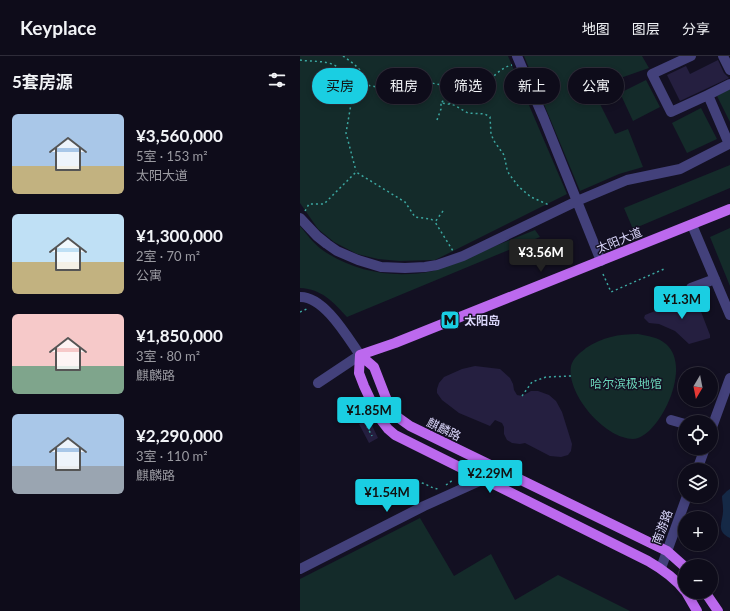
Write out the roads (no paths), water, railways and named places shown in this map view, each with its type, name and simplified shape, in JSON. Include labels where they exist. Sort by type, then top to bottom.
[{"type":"main road","name":"太阳大道","points":[[360,355],[402,340],[730,209]]},
{"type":"main road","points":[[360,355],[359,373],[373,406],[383,423],[395,435],[661,568],[678,582]]},
{"type":"main road","name":"麒麟路","points":[[360,355],[374,367],[386,398],[396,416],[410,426],[667,551],[678,561]]},
{"type":"main road","points":[[690,599],[697,611]]},
{"type":"main road","points":[[710,599],[718,611]]},
{"type":"street","points":[[691,56],[652,74],[671,112],[730,84]]},
{"type":"street","points":[[723,56],[730,70]]},
{"type":"street","points":[[518,59],[601,261]]},
{"type":"street","points":[[300,218],[327,244],[342,253],[369,264],[393,268],[415,268],[437,265],[457,258],[576,201],[627,180],[680,169],[729,144],[708,95]]},
{"type":"street","points":[[692,225],[730,315]]},
{"type":"street","points":[[691,288],[715,279]]},
{"type":"street","points":[[300,297],[312,300],[326,310],[360,355],[318,383]]},
{"type":"street","points":[[716,415],[730,378]]},
{"type":"street","points":[[671,420],[678,422]]},
{"type":"street","points":[[300,569],[424,506],[434,503],[484,479]]},
{"type":"street","name":"南游路","points":[[661,568],[684,503]]},
{"type":"water","points":[[730,489],[730,538],[722,532],[721,525],[723,513],[722,496]]},
{"type":"place","name":"太阳岛","points":[[450,320]]},
{"type":"park label","name":"哈尔滨极地馆","points":[[626,383]]}]
